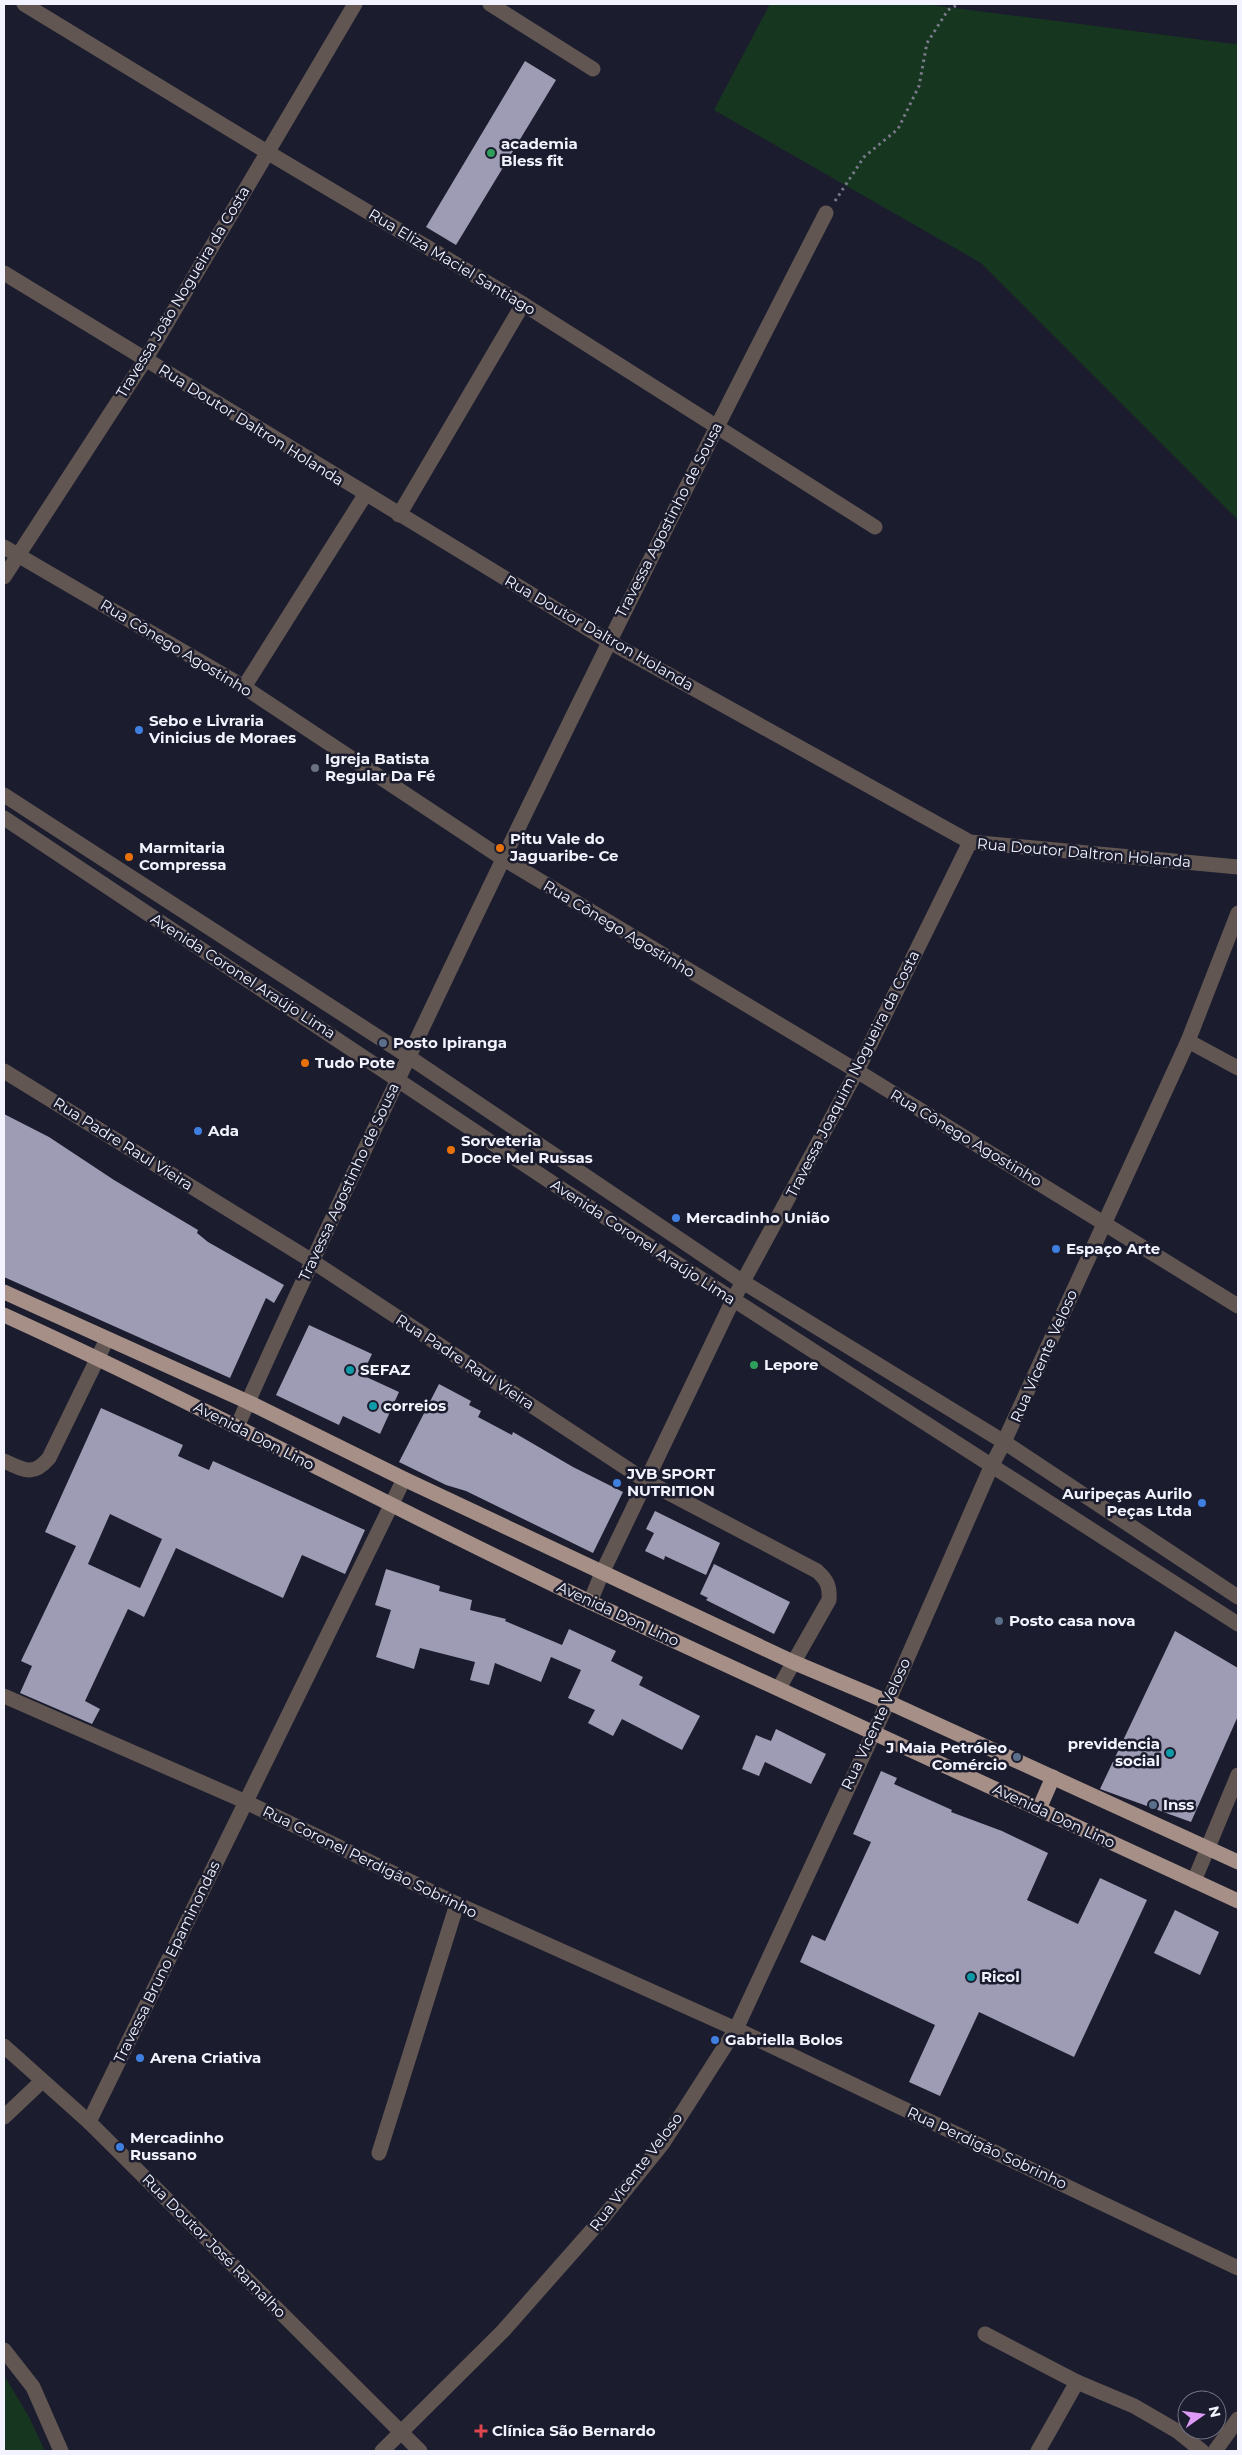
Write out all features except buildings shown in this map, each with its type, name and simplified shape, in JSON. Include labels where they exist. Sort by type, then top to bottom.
[{"type":"main road","name":"Avenida Don Lino","points":[[4,1292],[248,1402],[404,1479],[793,1662],[888,1702],[1209,1847],[1238,1862]]},
{"type":"main road","name":"Avenida Don Lino","points":[[4,1315],[100,1358],[392,1506],[590,1602],[1238,1901]]},
{"type":"main road","points":[[1039,1809],[1053,1777]]},
{"type":"street","name":"Rua Eliza Maciel Santiago","points":[[24,4],[267,152],[523,304],[717,425],[875,527]]},
{"type":"street","name":"Travessa João Nogueira da Costa","points":[[4,577],[10,551],[145,360],[355,4]]},
{"type":"street","points":[[490,4],[593,69]]},
{"type":"street","name":"Travessa Agostinho de Sousa","points":[[237,1427],[312,1261],[502,858],[608,641],[826,213]]},
{"type":"street","name":"Rua Doutor Daltron Holanda","points":[[4,273],[365,495],[608,641],[970,842],[1238,867]]},
{"type":"street","points":[[399,515],[523,304]]},
{"type":"street","points":[[244,687],[365,495]]},
{"type":"street","name":"Rua Cônego Agostinho","points":[[10,551],[244,687],[502,858],[858,1071],[1238,1306]]},
{"type":"street","name":"Avenida Coronel Araújo Lima","points":[[4,795],[408,1057],[576,1172],[743,1282],[1004,1442],[1173,1552],[1238,1597]]},
{"type":"street","name":"Avenida Coronel Araújo Lima","points":[[4,818],[398,1078],[566,1192],[991,1467],[1238,1624]]},
{"type":"street","points":[[36,840],[46,823]]},
{"type":"street","name":"Travessa Joaquim Nogueira da Costa","points":[[590,1602],[602,1573],[733,1300],[858,1071],[970,842]]},
{"type":"street","points":[[172,929],[182,910]]},
{"type":"street","name":"Rua Vicente Veloso","points":[[382,2451],[503,2331],[601,2220],[662,2143],[736,2029],[888,1702],[991,1467],[1188,1041],[1238,913]]},
{"type":"street","points":[[276,998],[288,979]]},
{"type":"street","points":[[1188,1041],[1238,1068]]},
{"type":"street","name":"Rua Padre Raul Vieira","points":[[4,1071],[312,1261],[646,1481],[817,1571],[826,1579],[830,1592],[829,1600],[779,1688]]},
{"type":"street","points":[[566,1192],[576,1172]]},
{"type":"street","points":[[4,1461],[22,1469],[36,1470],[50,1458],[108,1340]]},
{"type":"street","points":[[860,1382],[870,1361]]},
{"type":"street","name":"Travessa Bruno Epaminondas","points":[[89,2122],[244,1801],[404,1479]]},
{"type":"street","points":[[1162,1574],[1173,1552]]},
{"type":"street","name":"Rua Coronel Perdigão Sobrinho","points":[[4,1696],[244,1801],[457,1904],[736,2029]]},
{"type":"street","points":[[1194,1881],[1238,1775]]},
{"type":"street","points":[[379,2153],[457,1904]]},
{"type":"street","name":"Rua Perdigão Sobrinho","points":[[736,2029],[1238,2268]]},
{"type":"street","name":"Rua Doutor José Ramalho","points":[[4,2046],[41,2082],[89,2122],[420,2451]]},
{"type":"street","points":[[4,2117],[41,2082]]},
{"type":"street","points":[[985,2334],[1077,2382],[1134,2406],[1177,2431],[1202,2451]]},
{"type":"street","points":[[4,2350],[33,2387],[61,2451]]},
{"type":"street","points":[[1038,2451],[1077,2382]]},
{"type":"street","points":[[1215,2451],[1238,2419]]},
{"type":"path","points":[[826,213],[864,158],[898,129],[919,86],[927,44],[948,10],[959,4]]},
{"type":"green space","points":[[770,4],[924,4],[1238,43],[1238,520],[981,263],[714,110]]},
{"type":"green space","points":[[4,2375],[29,2417],[45,2451],[4,2451]]},
{"type":"place","name":"academia Bless fit","points":[[491,153]]},
{"type":"place","name":"Sebo e Livraria Vinicius de Moraes","points":[[139,730]]},
{"type":"place","name":"Igreja Batista Regular Da Fé","points":[[315,768]]},
{"type":"place","name":"Pitu Vale do Jaguaribe- Ce","points":[[500,848]]},
{"type":"place","name":"Marmitaria Compressa","points":[[129,857]]},
{"type":"place","name":"Posto Ipiranga","points":[[383,1043]]},
{"type":"place","name":"Tudo Pote","points":[[305,1063]]},
{"type":"place","name":"Ada","points":[[198,1131]]},
{"type":"place","name":"Sorveteria Doce Mel Russas","points":[[451,1150]]},
{"type":"place","name":"Mercadinho União","points":[[676,1218]]},
{"type":"place","name":"Espaço Arte","points":[[1056,1249]]},
{"type":"place","name":"Lepore","points":[[754,1365]]},
{"type":"place","name":"SEFAZ","points":[[350,1370]]},
{"type":"place","name":"correios","points":[[373,1406]]},
{"type":"place","name":"JVB SPORT NUTRITION","points":[[617,1483]]},
{"type":"place","name":"Auripeças Aurilo Peças Ltda","points":[[1202,1503]]},
{"type":"place","name":"Posto casa nova","points":[[999,1621]]},
{"type":"place","name":"previdencia social","points":[[1170,1753]]},
{"type":"place","name":"J Maia Petróleo Comércio","points":[[1017,1757]]},
{"type":"place","name":"Inss","points":[[1153,1805]]},
{"type":"place","name":"Ricol","points":[[971,1977]]},
{"type":"place","name":"Gabriella Bolos","points":[[715,2040]]},
{"type":"place","name":"Arena Criativa","points":[[140,2058]]},
{"type":"place","name":"Mercadinho Russano","points":[[120,2147]]},
{"type":"place","name":"Clínica São Bernardo","points":[[481,2431]]}]
